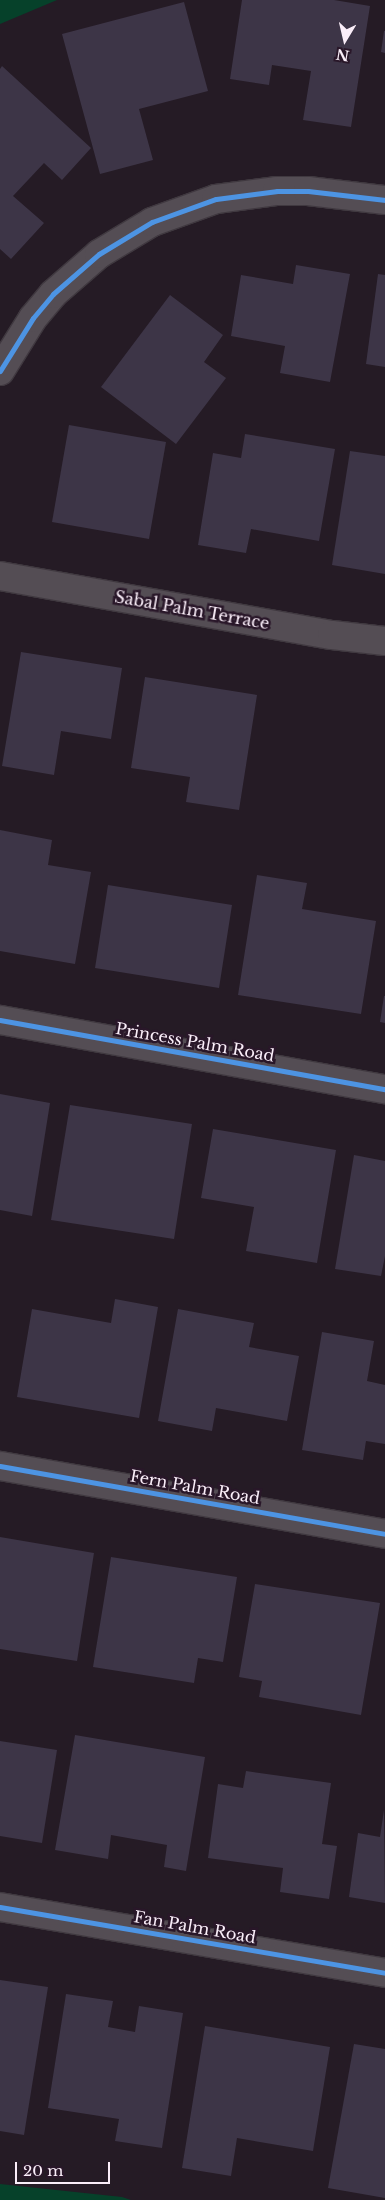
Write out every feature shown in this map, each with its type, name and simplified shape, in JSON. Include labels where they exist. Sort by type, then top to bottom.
[{"type":"street","points":[[0,371],[33,318],[53,294],[99,254],[152,222],[186,208],[216,199],[277,191],[338,193],[385,200]]},
{"type":"street","name":"Sabal Palm Terrace","points":[[0,576],[332,635],[385,641]]},
{"type":"street","name":"Princess Palm Road","points":[[0,1020],[385,1089]]},
{"type":"street","name":"Fern Palm Road","points":[[0,1466],[385,1534]]},
{"type":"street","name":"Fan Palm Road","points":[[0,1907],[385,1973]]},
{"type":"green space","points":[[0,0],[57,0],[0,24]]},
{"type":"green space","points":[[0,2184],[122,2197],[131,2200],[0,2200]]},
{"type":"building","points":[[242,0],[334,0],[370,6],[351,127],[303,120],[311,71],[272,65],[269,85],[230,79]]},
{"type":"building","points":[[184,2],[208,91],[139,109],[153,160],[100,174],[62,34]]},
{"type":"building","points":[[385,31],[385,53],[381,52]]},
{"type":"building","points":[[2,66],[91,148],[62,180],[44,163],[13,196],[44,223],[11,259],[0,249],[0,69]]},
{"type":"building","points":[[296,265],[350,274],[330,382],[280,373],[285,346],[231,336],[241,275],[293,284]]},
{"type":"building","points":[[378,274],[385,275],[385,367],[366,364]]},
{"type":"building","points":[[170,295],[223,335],[204,362],[226,378],[176,444],[101,387]]},
{"type":"building","points":[[69,425],[166,442],[149,539],[52,522]]},
{"type":"building","points":[[245,434],[335,449],[319,541],[251,529],[246,553],[198,545],[213,453],[241,458]]},
{"type":"building","points":[[350,451],[385,456],[385,574],[332,565]]},
{"type":"building","points":[[21,652],[122,668],[111,739],[61,731],[54,775],[2,766]]},
{"type":"building","points":[[145,677],[257,695],[239,810],[186,802],[190,777],[131,768]]},
{"type":"building","points":[[0,830],[52,840],[48,865],[91,872],[75,964],[0,951]]},
{"type":"building","points":[[257,875],[307,883],[302,909],[376,921],[361,1014],[238,995]]},
{"type":"building","points":[[108,885],[232,905],[219,988],[95,968]]},
{"type":"building","points":[[385,996],[385,1023],[380,1022]]},
{"type":"building","points":[[0,1094],[50,1103],[32,1216],[0,1210]]},
{"type":"building","points":[[70,1105],[192,1124],[174,1239],[51,1220]]},
{"type":"building","points":[[213,1129],[336,1150],[317,1263],[246,1251],[254,1207],[201,1198]]},
{"type":"building","points":[[354,1155],[385,1161],[385,1256],[381,1276],[335,1269]]},
{"type":"building","points":[[115,1299],[158,1307],[139,1418],[17,1397],[32,1309],[111,1323]]},
{"type":"building","points":[[178,1309],[254,1323],[249,1347],[299,1356],[287,1421],[216,1408],[212,1431],[158,1421]]},
{"type":"building","points":[[322,1332],[374,1341],[367,1381],[385,1385],[385,1444],[366,1441],[363,1460],[302,1450]]},
{"type":"building","points":[[0,1537],[94,1553],[77,1661],[0,1649]]},
{"type":"building","points":[[111,1557],[237,1577],[223,1662],[198,1658],[194,1683],[93,1667]]},
{"type":"building","points":[[255,1584],[380,1603],[361,1715],[259,1697],[262,1681],[239,1677]]},
{"type":"building","points":[[75,1735],[205,1757],[186,1871],[164,1867],[167,1845],[111,1835],[108,1859],[55,1850]]},
{"type":"building","points":[[0,1741],[57,1750],[42,1843],[0,1836]]},
{"type":"building","points":[[246,1771],[331,1783],[322,1844],[337,1846],[329,1899],[280,1892],[283,1868],[208,1858],[218,1784],[243,1788]]},
{"type":"building","points":[[384,1810],[385,1903],[349,1897],[358,1833],[380,1837]]},
{"type":"building","points":[[0,1980],[48,1987],[24,2135],[0,2131]]},
{"type":"building","points":[[66,1994],[113,2001],[108,2027],[135,2032],[139,2006],[183,2013],[162,2148],[115,2141],[119,2119],[48,2108]]},
{"type":"building","points":[[205,2026],[330,2047],[313,2151],[237,2138],[231,2176],[182,2168]]},
{"type":"building","points":[[354,2044],[385,2049],[385,2198],[328,2188]]},
{"type":"cycle path","points":[[0,371],[33,318],[53,294],[99,254],[152,222],[216,199],[277,191],[308,191],[385,200]]},
{"type":"cycle path","points":[[0,1020],[385,1089]]},
{"type":"cycle path","points":[[0,1466],[385,1534]]},
{"type":"cycle path","points":[[0,1907],[385,1973]]}]
